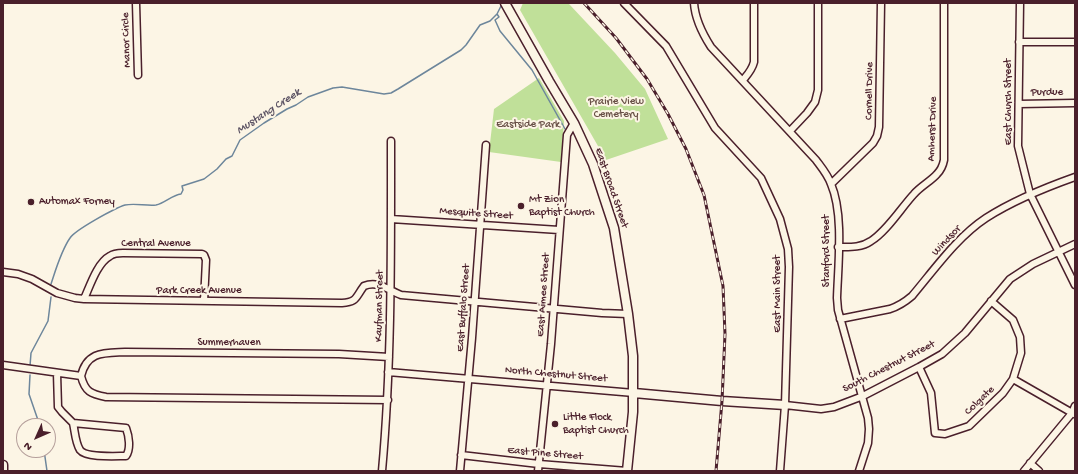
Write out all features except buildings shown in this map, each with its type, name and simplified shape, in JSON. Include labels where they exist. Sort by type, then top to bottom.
[{"type":"main road","name":"East Broad Street","points":[[507,6],[574,123],[593,164],[614,228],[628,314],[633,356],[634,393],[627,471]]},
{"type":"main road","name":"North Chestnut Street","points":[[634,393],[722,401]]},
{"type":"main road","name":"South Chestnut Street","points":[[722,401],[785,405]]},
{"type":"main road","points":[[3,465],[3,471]]},
{"type":"street","name":"Manor Circle","points":[[136,3],[138,75]]},
{"type":"street","name":"East Main Street","points":[[624,3],[666,46],[715,128],[760,178],[780,219],[788,249],[789,267],[785,405],[780,471]]},
{"type":"street","name":"Stanford Street","points":[[694,3],[694,12],[699,26],[711,47],[816,160],[831,184],[839,222],[837,298],[840,319],[868,418],[868,443],[859,471]]},
{"type":"street","points":[[743,80],[749,74],[754,62],[754,3]]},
{"type":"street","points":[[790,131],[811,108],[815,102],[818,90],[818,3]]},
{"type":"street","name":"Cornell Drive","points":[[831,184],[873,143],[880,127],[881,3]]},
{"type":"street","name":"Amherst Drive","points":[[838,247],[861,246],[879,236],[916,192],[938,173],[942,167],[944,160],[944,3]]},
{"type":"street","name":"East Church Street","points":[[1020,3],[1018,146],[1030,194],[1075,285]]},
{"type":"street","points":[[1019,42],[1075,42]]},
{"type":"street","name":"Purdue","points":[[1018,104],[1075,103]]},
{"type":"street","name":"East Aimee Street","points":[[538,471],[547,386],[566,135],[574,123]]},
{"type":"street","name":"Kaufman Street","points":[[382,471],[386,438],[388,400],[391,141]]},
{"type":"street","name":"East Buffalo Street","points":[[460,471],[475,302],[486,146]]},
{"type":"street","name":"Windsor","points":[[840,319],[890,309],[905,303],[954,247],[975,226],[986,218],[1030,194],[1075,177]]},
{"type":"street","name":"Mesquite Street","points":[[391,218],[559,230]]},
{"type":"street","name":"South Chestnut Street","points":[[785,405],[821,409],[834,407],[863,396],[920,367],[942,354],[965,333],[1010,279],[1033,264],[1075,244]]},
{"type":"street","name":"Central Avenue","points":[[84,299],[99,268],[112,254],[202,254],[206,260],[204,301]]},
{"type":"street","name":"Park Creek Avenue","points":[[3,272],[18,274],[32,279],[57,293],[84,299],[342,303],[355,300],[364,286],[373,284],[383,286],[401,295],[628,314]]},
{"type":"street","name":"Colgate","points":[[920,367],[931,393],[935,433],[945,434],[969,426],[1003,393],[1013,379],[1021,353],[1020,337],[1013,320],[991,301]]},
{"type":"street","name":"Summerhaven","points":[[81,376],[82,370],[91,359],[101,353],[117,352],[339,354],[389,357]]},
{"type":"street","points":[[3,365],[81,376],[85,387],[89,391],[106,397],[388,400]]},
{"type":"street","name":"North Chestnut Street","points":[[388,372],[634,393]]},
{"type":"street","points":[[57,373],[58,407],[73,423],[76,440],[81,452],[96,455],[126,456],[128,454],[129,446],[126,428],[73,423]]},
{"type":"street","points":[[1013,379],[1073,413]]},
{"type":"street","points":[[1024,471],[1073,413],[1075,406]]},
{"type":"street","name":"East Pine Street","points":[[461,455],[539,464],[627,471]]},
{"type":"street","points":[[1030,463],[1039,471]]},
{"type":"green space","name":"Prairie View Cemetery","points":[[523,3],[568,3],[615,53],[645,89],[668,139],[606,160],[520,10]]},
{"type":"green space","name":"Eastside Park","points":[[539,78],[564,121],[561,162],[489,152],[494,109]]},
{"type":"waterway","name":"Mustang Creek","points":[[51,284],[59,260],[70,238],[73,234],[87,225],[125,205],[156,205],[181,194],[183,190],[182,186],[204,179],[217,169],[226,159],[232,156],[240,140],[264,123],[308,97],[333,88],[342,87],[384,94],[391,93],[461,50],[480,25],[490,21],[497,14],[502,4]]},
{"type":"waterway","points":[[497,14],[499,17],[495,20],[500,31],[532,70],[565,129]]},
{"type":"waterway","name":"Mustang Creek","points":[[30,366],[31,353],[48,321],[51,297]]},
{"type":"waterway","name":"Mustang Creek","points":[[30,375],[29,394],[37,418]]},
{"type":"waterway","name":"Mustang Creek","points":[[45,458],[47,471]]},
{"type":"railway","points":[[584,3],[616,38],[647,79],[668,114],[686,149],[704,195],[723,286],[725,334],[722,401],[716,471]]},
{"type":"place","name":"Automax Forney","points":[[31,202]]},
{"type":"place","name":"Mt Zion Baptist Church","points":[[521,206]]},
{"type":"place","name":"Little Flock Baptist Church","points":[[555,424]]}]
